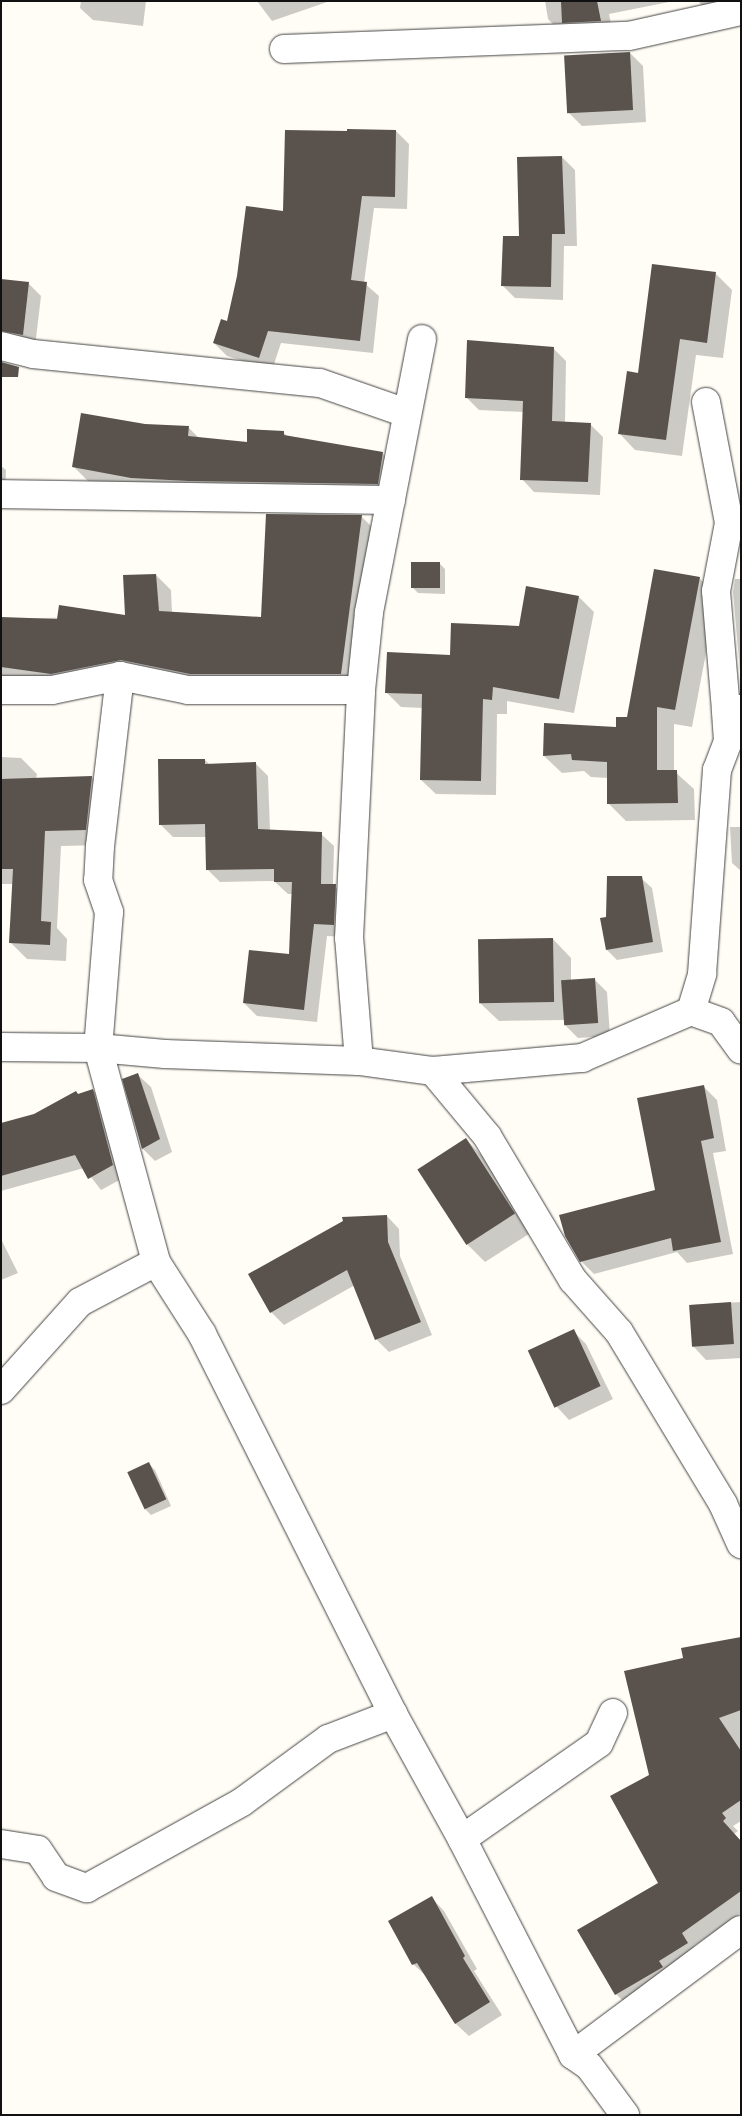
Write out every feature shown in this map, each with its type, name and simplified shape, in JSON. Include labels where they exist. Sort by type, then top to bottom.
[{"type":"street","points":[[284,49],[629,36],[741,11]]},
{"type":"street","points":[[359,1061],[349,938],[361,690],[369,612],[406,413],[422,339]]},
{"type":"street","points":[[1,346],[33,354],[320,383],[406,413]]},
{"type":"street","points":[[691,1011],[702,974],[717,770],[728,741],[734,709],[716,591],[729,523],[706,402]]},
{"type":"street","points":[[1,494],[391,500]]},
{"type":"street","points":[[1,690],[52,690],[120,676],[188,690],[361,690]]},
{"type":"street","points":[[120,676],[100,846],[98,880],[109,912],[98,1048],[156,1262],[202,1334],[393,1714],[462,1839],[573,2055],[589,2066],[625,2115]]},
{"type":"street","points":[[1,1047],[98,1048],[164,1054],[359,1061],[433,1071],[582,1058],[691,1011],[721,1022],[741,1050]]},
{"type":"street","points":[[433,1071],[487,1136],[573,1280],[620,1332],[723,1504],[741,1544]]},
{"type":"street","points":[[1,1390],[80,1302],[156,1262]]},
{"type":"street","points":[[462,1839],[599,1743],[613,1713]]},
{"type":"street","points":[[1,1844],[38,1850],[56,1877],[87,1888],[242,1802],[328,1739],[393,1714]]},
{"type":"street","points":[[573,2055],[741,1930]]},
{"type":"building","points":[[561,1],[597,1],[601,21],[562,23]]},
{"type":"building","points":[[630,52],[633,110],[567,113],[564,55]]},
{"type":"building","points":[[347,129],[396,130],[395,197],[362,196],[351,280],[367,282],[360,341],[268,331],[259,358],[213,343],[221,319],[227,321],[237,276],[246,206],[283,211],[285,130],[347,131]]},
{"type":"building","points":[[562,156],[565,234],[552,234],[551,287],[501,286],[503,236],[519,236],[517,157]]},
{"type":"building","points":[[652,264],[716,272],[707,343],[680,339],[666,440],[618,434],[627,371],[638,373]]},
{"type":"building","points":[[1,279],[29,282],[23,335],[1,331]]},
{"type":"building","points":[[467,340],[554,347],[552,421],[591,423],[588,482],[520,480],[523,401],[465,398]]},
{"type":"building","points":[[1,362],[19,367],[18,377],[1,377]]},
{"type":"building","points":[[81,413],[145,424],[189,426],[188,436],[247,442],[247,429],[284,431],[284,435],[383,452],[378,484],[189,481],[131,478],[72,467]]},
{"type":"building","points":[[266,514],[362,515],[341,674],[190,674],[121,660],[51,674],[1,667],[1,617],[57,619],[59,605],[125,615],[123,575],[156,574],[159,611],[261,617]]},
{"type":"building","points":[[411,562],[440,562],[440,588],[411,588]]},
{"type":"building","points":[[654,569],[700,577],[675,710],[657,707],[657,770],[677,770],[678,803],[607,804],[607,762],[572,760],[571,754],[543,756],[544,723],[616,727],[616,717],[627,717]]},
{"type":"building","points":[[526,586],[579,596],[559,699],[493,687],[492,700],[483,699],[481,781],[420,780],[422,694],[385,693],[387,652],[450,655],[451,623],[519,626]]},
{"type":"building","points":[[158,759],[205,759],[205,764],[256,762],[258,829],[322,832],[321,884],[336,884],[334,925],[314,924],[304,1010],[243,1003],[249,950],[289,954],[292,882],[274,882],[274,869],[206,870],[205,824],[159,825]]},
{"type":"building","points":[[92,776],[86,830],[45,831],[41,921],[51,922],[50,945],[9,943],[13,869],[1,869],[1,779]]},
{"type":"building","points":[[607,876],[642,876],[653,942],[606,950],[600,918],[606,917]]},
{"type":"building","points":[[553,938],[554,1002],[479,1003],[478,939]]},
{"type":"building","points":[[595,978],[598,1023],[564,1025],[561,980]]},
{"type":"building","points":[[138,1073],[160,1139],[142,1149],[122,1079]]},
{"type":"building","points":[[704,1085],[714,1138],[701,1141],[721,1242],[673,1251],[671,1238],[580,1262],[565,1236],[559,1215],[655,1190],[637,1098]]},
{"type":"building","points":[[93,1089],[113,1165],[88,1179],[75,1155],[1,1176],[1,1123],[34,1114],[76,1091],[78,1094]]},
{"type":"building","points":[[466,1138],[515,1213],[466,1245],[417,1170]]},
{"type":"building","points":[[387,1215],[388,1242],[421,1322],[375,1340],[347,1270],[270,1313],[248,1274],[343,1221],[342,1217]]},
{"type":"building","points":[[731,1302],[734,1344],[692,1347],[689,1305]]},
{"type":"building","points":[[574,1329],[601,1386],[554,1408],[528,1351]]},
{"type":"building","points":[[149,1462],[166,1499],[145,1509],[127,1472]]},
{"type":"building","points":[[741,1637],[741,1710],[719,1718],[741,1751],[741,1800],[722,1813],[726,1818],[723,1821],[741,1841],[741,1891],[682,1933],[688,1943],[659,1961],[663,1967],[615,1995],[577,1930],[658,1883],[610,1796],[649,1775],[624,1671],[683,1658],[681,1648]]},
{"type":"building","points":[[432,1896],[465,1956],[463,1958],[490,2002],[455,2024],[417,1963],[412,1965],[388,1921]]}]
